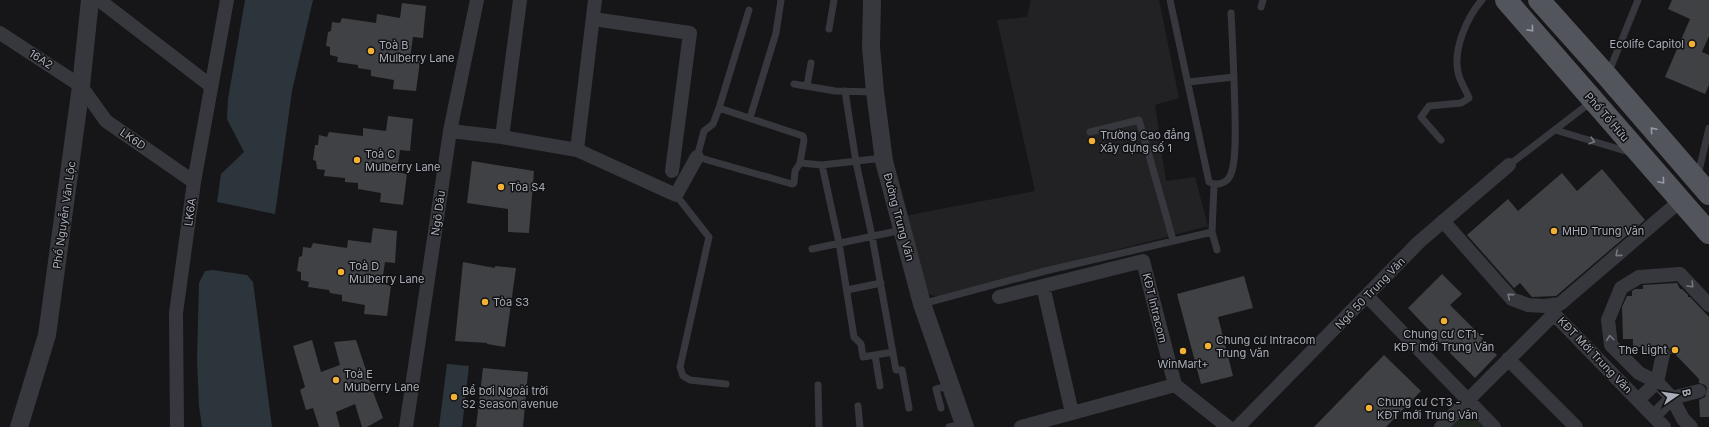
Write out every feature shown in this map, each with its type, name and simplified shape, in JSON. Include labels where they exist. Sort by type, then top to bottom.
[{"type":"main road","name":"Phố Tố Hữu","points":[[1506,0],[1709,233]]},
{"type":"main road","points":[[1539,0],[1703,187],[1678,199]]},
{"type":"street","name":"Phố Nguyễn Văn Lộc","points":[[19,427],[47,335],[81,86],[90,0]]},
{"type":"street","points":[[99,0],[212,86]]},
{"type":"street","name":"Ngõ Dâu","points":[[406,427],[450,130],[477,0]]},
{"type":"street","points":[[502,137],[520,0]]},
{"type":"street","points":[[577,150],[595,0]]},
{"type":"street","name":"Đường Trung Văn","points":[[872,0],[871,47],[875,92],[885,157],[902,230],[922,304],[949,386],[959,426]]},
{"type":"street","name":"LK6A","points":[[177,427],[175,415],[176,313],[194,182],[212,86],[224,2]]},
{"type":"street","points":[[593,19],[690,33],[672,171]]},
{"type":"street","name":"16A2","points":[[0,32],[81,86]]},
{"type":"street","name":"LK6D","points":[[81,86],[106,121],[194,182]]},
{"type":"street","points":[[450,130],[577,150],[676,195],[696,157]]},
{"type":"street","name":"Ngõ 50 Trung Văn","points":[[1238,427],[1419,242],[1508,166]]},
{"type":"street","points":[[1443,221],[1512,299],[1528,305],[1544,306],[1560,304],[1678,199]]},
{"type":"street","name":"KĐT Intracom","points":[[999,297],[1143,261],[1175,385]]},
{"type":"street","points":[[1691,427],[1683,420],[1672,398],[1657,382],[1639,373],[1611,345],[1608,320],[1621,288],[1639,277],[1680,274],[1709,305]]},
{"type":"street","points":[[1043,286],[1072,413]]},
{"type":"street","points":[[1367,296],[1494,427]]},
{"type":"street","name":"KĐT Mới Trung Văn","points":[[1441,427],[1554,314],[1664,427]]},
{"type":"street","points":[[1638,400],[1657,382],[1663,354]]},
{"type":"street","points":[[1508,359],[1576,427]]},
{"type":"street","points":[[1021,427],[1175,385],[1228,427]]},
{"type":"street","points":[[1654,416],[1672,398],[1699,391]]},
{"type":"lane","points":[[750,118],[776,33],[781,0]]},
{"type":"lane","points":[[829,29],[834,0]]},
{"type":"lane","points":[[1170,0],[1209,182],[1214,185],[1221,184],[1230,177],[1233,163],[1235,139],[1232,13]]},
{"type":"lane","points":[[1441,140],[1421,117],[1429,106],[1461,102],[1469,98],[1458,72],[1458,46],[1473,10],[1482,0]]},
{"type":"lane","points":[[1607,76],[1638,0]]},
{"type":"lane","points":[[719,108],[803,136],[804,140],[800,163],[795,171],[794,183],[790,184],[696,157],[704,131],[713,124],[719,108],[750,10]]},
{"type":"lane","points":[[807,86],[811,64]]},
{"type":"lane","points":[[1188,82],[1234,77]]},
{"type":"lane","points":[[794,84],[845,91],[875,92]]},
{"type":"lane","points":[[845,91],[856,162],[872,236],[896,370],[902,370],[909,408]]},
{"type":"lane","points":[[1508,166],[1593,100]]},
{"type":"lane","points":[[1090,132],[1139,120],[1173,240]]},
{"type":"lane","points":[[1703,187],[1709,128]]},
{"type":"lane","points":[[1555,130],[1640,155]]},
{"type":"lane","points":[[800,163],[822,165],[856,162],[885,157]]},
{"type":"lane","points":[[822,165],[839,243],[854,337],[861,344],[863,357],[893,352]]},
{"type":"lane","points":[[1214,185],[1212,232],[1216,250]]},
{"type":"lane","points":[[676,195],[709,237],[680,367],[683,376],[690,380],[726,384]]},
{"type":"lane","points":[[812,249],[902,230]]},
{"type":"lane","points":[[922,304],[1045,271],[1212,232]]},
{"type":"lane","points":[[847,290],[881,284]]},
{"type":"lane","points":[[875,354],[880,386]]},
{"type":"lane","points":[[818,385],[819,427]]},
{"type":"lane","points":[[941,408],[936,389],[949,386]]},
{"type":"lane","points":[[858,406],[860,427]]},
{"type":"shaded area","points":[[245,0],[313,0],[292,91],[275,214],[217,202],[221,174],[244,152],[227,119],[228,99]]},
{"type":"shaded area","name":"Trường Cao đẳng Xây dựng số 1","points":[[1031,0],[1159,0],[1179,98],[1155,105],[1166,181],[1195,177],[1208,226],[937,297],[921,291],[904,216],[1035,191],[997,20],[1027,17]]},
{"type":"shaded area","points":[[213,270],[247,275],[253,282],[272,427],[202,427],[199,406],[197,359],[199,283],[205,271]]},
{"type":"shaded area","name":"Bể bơi Ngoài trời S2 Season avenue","points":[[447,364],[469,366],[462,427],[439,427]]},
{"type":"shaded area","points":[[1468,401],[1494,427],[1441,427]]},
{"type":"building","name":"Ecolife Capitol","points":[[1672,0],[1709,0],[1709,36],[1702,52],[1709,55],[1709,85],[1705,94],[1665,77],[1690,19],[1668,9]]},
{"type":"building","name":"Toà B Mulberry Lane","points":[[402,3],[426,6],[423,38],[413,37],[410,58],[420,61],[416,91],[393,89],[394,80],[371,76],[371,70],[358,68],[358,65],[337,62],[338,57],[330,55],[330,47],[326,46],[328,32],[331,31],[332,22],[340,23],[342,18],[376,23],[377,14],[400,18]]},
{"type":"building","name":"Toà C Mulberry Lane","points":[[388,116],[413,119],[410,151],[400,150],[397,172],[407,174],[403,205],[380,202],[381,193],[358,189],[358,183],[345,182],[345,178],[324,176],[325,170],[317,169],[316,161],[313,160],[315,145],[318,145],[319,135],[327,137],[329,132],[363,136],[363,128],[386,131]]},
{"type":"building","name":"Tòa S4","points":[[472,161],[534,171],[529,233],[508,232],[508,209],[467,203]]},
{"type":"building","name":"MHD Trung Văn","points":[[1602,169],[1645,220],[1556,296],[1532,297],[1520,283],[1514,288],[1467,235],[1508,199],[1518,211],[1562,173],[1577,191]]},
{"type":"building","name":"Toà D Mulberry Lane","points":[[373,228],[397,231],[395,263],[385,262],[382,283],[391,286],[387,316],[364,314],[365,305],[342,301],[342,295],[330,293],[329,290],[308,287],[309,282],[301,280],[301,272],[297,271],[299,257],[302,256],[303,247],[311,248],[313,243],[347,248],[348,240],[371,243]]},
{"type":"building","name":"Tòa S3","points":[[463,262],[495,268],[495,266],[516,268],[505,347],[487,343],[455,341]]},
{"type":"building","name":"Chung cư CT1 - KĐT mới Trung Văn","points":[[1442,274],[1462,294],[1450,305],[1483,338],[1481,340],[1497,355],[1475,378],[1428,331],[1428,329],[1408,308]]},
{"type":"building","name":"Chung cư Intracom Trung Văn","points":[[1244,276],[1253,308],[1218,317],[1233,376],[1201,384],[1177,294]]},
{"type":"building","name":"The Light","points":[[1677,283],[1680,289],[1682,289],[1688,297],[1690,297],[1709,317],[1709,417],[1700,417],[1699,400],[1705,397],[1707,388],[1705,385],[1699,383],[1699,379],[1675,354],[1671,354],[1669,348],[1664,346],[1657,348],[1654,354],[1641,354],[1641,347],[1633,347],[1633,339],[1623,339],[1622,307],[1627,296],[1632,296],[1632,291],[1635,289],[1643,289],[1643,285]]},
{"type":"building","name":"Toà E Mulberry Lane","points":[[312,340],[321,372],[340,365],[334,342],[356,340],[383,418],[367,427],[362,427],[355,404],[336,412],[340,427],[319,427],[313,408],[306,410],[300,390],[305,387],[293,346]]},
{"type":"building","name":"Chung cư CT3 - KĐT mới Trung Văn","points":[[1384,355],[1421,391],[1386,427],[1314,427]]},
{"type":"building","points":[[483,368],[528,372],[523,427],[476,427]]},
{"type":"place","name":"Ecolife Capitol","points":[[1692,44]]},
{"type":"place","name":"Toà B Mulberry Lane","points":[[371,51]]},
{"type":"place","name":"Trường Cao đẳng Xây dựng số 1","points":[[1092,141]]},
{"type":"place","name":"Toà C Mulberry Lane","points":[[357,160]]},
{"type":"place","name":"Tòa S4","points":[[501,187]]},
{"type":"place","name":"MHD Trung Văn","points":[[1554,231]]},
{"type":"place","name":"Toà D Mulberry Lane","points":[[341,272]]},
{"type":"place","name":"Tòa S3","points":[[485,302]]},
{"type":"place","name":"Chung cư CT1 - KĐT mới Trung Văn","points":[[1444,321]]},
{"type":"place","name":"Chung cư Intracom Trung Văn","points":[[1208,346]]},
{"type":"place","name":"The Light","points":[[1675,350]]},
{"type":"place","name":"WinMart+","points":[[1183,351]]},
{"type":"place","name":"Toà E Mulberry Lane","points":[[336,380]]},
{"type":"place","name":"Bể bơi Ngoài trời S2 Season avenue","points":[[454,397]]},
{"type":"place","name":"Chung cư CT3 - KĐT mới Trung Văn","points":[[1369,408]]}]
